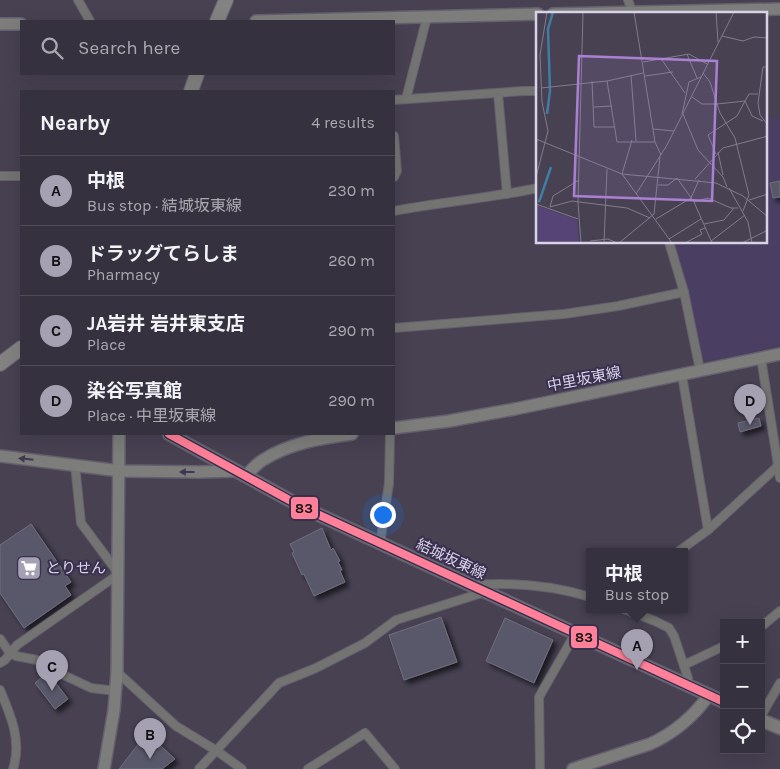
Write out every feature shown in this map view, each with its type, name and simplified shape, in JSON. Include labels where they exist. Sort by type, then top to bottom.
[{"type":"highway","points":[[218,20],[226,0]]},
{"type":"highway","points":[[191,90],[197,75]]},
{"type":"highway","points":[[0,364],[20,349]]},
{"type":"main road","name":"結城坂東線","points":[[171,435],[302,507],[720,700]]},
{"type":"main road","points":[[765,722],[780,728]]},
{"type":"street","points":[[78,0],[89,20]]},
{"type":"street","points":[[628,0],[633,12]]},
{"type":"street","points":[[682,12],[780,10]]},
{"type":"street","points":[[299,20],[536,14]]},
{"type":"street","points":[[406,99],[427,17]]},
{"type":"street","points":[[0,24],[20,24]]},
{"type":"street","points":[[395,100],[536,91]]},
{"type":"street","points":[[498,93],[507,194]]},
{"type":"street","points":[[395,145],[398,171],[395,176]]},
{"type":"street","points":[[0,176],[20,176]]},
{"type":"street","points":[[395,210],[536,188]]},
{"type":"street","points":[[670,244],[684,292],[700,370]]},
{"type":"street","points":[[395,328],[564,314],[618,306],[684,292]]},
{"type":"street","name":"中里坂東線","points":[[395,428],[449,421],[515,409],[780,354]]},
{"type":"street","points":[[761,358],[780,478]]},
{"type":"street","points":[[682,375],[708,530]]},
{"type":"street","points":[[104,769],[116,691],[117,672],[119,435]]},
{"type":"street","points":[[0,456],[120,471],[241,473],[271,456],[319,436],[336,435]]},
{"type":"street","points":[[380,544],[389,483],[390,435]]},
{"type":"street","points":[[75,465],[81,523],[119,574]]},
{"type":"street","points":[[682,548],[708,530],[777,467]]},
{"type":"street","points":[[0,663],[23,640],[119,574]]},
{"type":"street","points":[[470,586],[516,584],[570,592],[586,597]]},
{"type":"street","points":[[199,769],[279,683],[316,668],[365,643],[396,620],[485,592]]},
{"type":"street","points":[[765,624],[780,611]]},
{"type":"street","points":[[633,613],[668,628],[674,636],[688,678],[687,686]]},
{"type":"street","points":[[540,769],[539,697],[575,634]]},
{"type":"street","points":[[0,639],[10,653],[16,656],[37,660],[51,669],[91,688],[116,691]]},
{"type":"street","points":[[684,665],[720,648]]},
{"type":"street","points":[[117,672],[176,726],[242,769]]},
{"type":"street","points":[[765,709],[780,683]]},
{"type":"street","points":[[0,690],[16,737],[18,750],[13,769]]},
{"type":"street","points":[[573,769],[661,739],[693,714],[709,695]]},
{"type":"street","points":[[308,769],[365,733],[395,769]]},
{"type":"shaded area","points":[[768,117],[780,119],[780,345],[708,363],[702,358],[674,244],[768,244]]},
{"type":"building","points":[[780,181],[780,197],[773,198],[770,183]]},
{"type":"building","points":[[759,418],[761,426],[740,432],[738,423]]},
{"type":"building","points":[[31,524],[71,582],[65,586],[71,595],[24,628],[0,593],[0,545]]},
{"type":"building","points":[[322,528],[331,550],[333,548],[340,561],[338,562],[342,570],[340,571],[345,582],[314,596],[304,574],[302,575],[290,544]]},
{"type":"building","points":[[441,617],[457,662],[404,680],[389,635]]},
{"type":"building","points":[[505,618],[553,640],[534,683],[486,661]]},
{"type":"building","points":[[47,673],[68,699],[55,709],[35,683]]},
{"type":"building","points":[[147,733],[175,759],[162,769],[119,769]]},
{"type":"transit line","name":"83","points":[[171,435],[302,507],[720,700]]},
{"type":"place","name":"染谷写真館","points":[[750,425]]},
{"type":"place","name":"とりせん","points":[[29,568]]},
{"type":"place","name":"中根","points":[[637,670]]},
{"type":"place","name":"JA岩井 岩井東支店","points":[[52,691]]},
{"type":"place","name":"ドラッグてらしま","points":[[150,759]]}]
